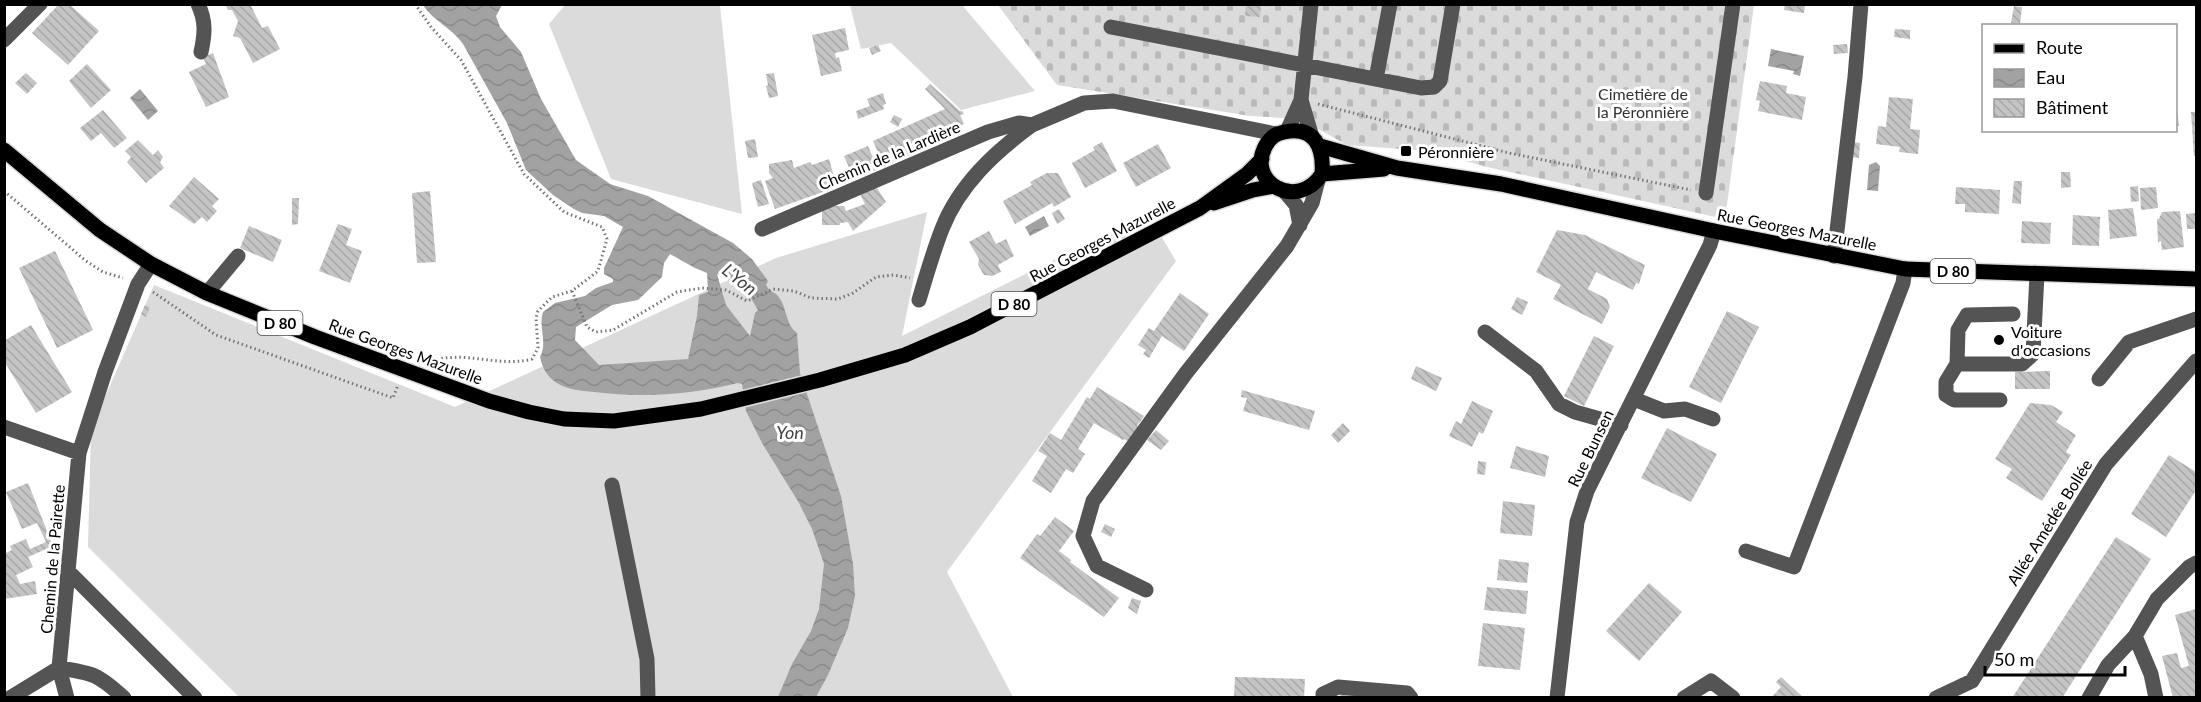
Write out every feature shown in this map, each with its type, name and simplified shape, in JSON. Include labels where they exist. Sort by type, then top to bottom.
[{"type":"main road","points":[[1281,132],[1302,132],[1316,141],[1323,157],[1320,177],[1308,188],[1298,192],[1279,189],[1263,171],[1262,155],[1281,132]]},
{"type":"main road","name":"D 80","points":[[1316,141],[1397,168]]},
{"type":"main road","name":"Rue Georges Mazurelle","points":[[4,150],[100,230],[151,264],[207,293],[280,323],[489,401],[564,419],[614,421],[684,413],[820,380],[906,355],[970,327],[1200,208]]},
{"type":"main road","name":"D 80","points":[[1200,208],[1247,174],[1262,155]]},
{"type":"main road","name":"Rue Georges Mazurelle","points":[[1397,168],[1501,184],[1714,231],[1905,269],[2196,279]]},
{"type":"main road","name":"D 80","points":[[1320,177],[1397,168]]},
{"type":"main road","name":"D 80","points":[[1200,208],[1253,190],[1279,189]]},
{"type":"street","points":[[6,33],[40,4]]},
{"type":"street","points":[[198,4],[206,34],[201,52]]},
{"type":"street","points":[[1311,4],[1302,100],[1316,141]]},
{"type":"street","points":[[1376,79],[1390,4]]},
{"type":"street","points":[[1111,27],[1421,88],[1434,87],[1440,81],[1452,4]]},
{"type":"street","points":[[1706,193],[1733,4]]},
{"type":"street","points":[[1834,256],[1855,77],[1861,4]]},
{"type":"street","points":[[1281,132],[1302,100]]},
{"type":"street","name":"Chemin de la Lardière","points":[[919,300],[943,227],[958,197],[1000,151],[1032,125],[1084,103],[1113,101],[1236,126],[1281,132]]},
{"type":"street","name":"Chemin de la Lardière","points":[[762,229],[988,132],[1019,123],[1032,125]]},
{"type":"street","points":[[1236,126],[1262,155]]},
{"type":"street","points":[[1146,590],[1097,566],[1083,536],[1093,501],[1186,373],[1287,246],[1312,203],[1320,177]]},
{"type":"street","points":[[1279,189],[1296,205],[1300,225]]},
{"type":"street","name":"Rue Bunsen","points":[[1557,698],[1578,522],[1587,491],[1710,245],[1714,231]]},
{"type":"street","points":[[207,293],[238,256]]},
{"type":"street","name":"Chemin de la Pairette","points":[[59,668],[80,453],[105,372],[138,284],[151,264]]},
{"type":"street","points":[[1746,551],[1794,567],[1903,283],[1905,269]]},
{"type":"street","points":[[1957,364],[2022,364],[2033,354],[2037,274]]},
{"type":"street","points":[[2000,400],[1954,400],[1946,395],[1946,382],[1957,364],[1958,330],[1967,315],[2013,314]]},
{"type":"street","points":[[2099,379],[2129,342],[2196,319]]},
{"type":"street","points":[[1485,332],[1536,371],[1559,404],[1575,412],[1621,425]]},
{"type":"street","name":"Allée Amédée Bollée","points":[[1936,698],[1972,681],[2106,464],[2196,361]]},
{"type":"street","points":[[1634,399],[1665,411],[1685,409],[1713,419]]},
{"type":"street","points":[[4,428],[80,453]]},
{"type":"street","points":[[612,485],[647,659],[648,698]]},
{"type":"street","points":[[2089,698],[2108,665],[2134,636],[2157,599],[2189,567],[2196,563]]},
{"type":"street","points":[[69,572],[195,698]]},
{"type":"street","points":[[2134,636],[2151,674],[2156,698]]},
{"type":"street","points":[[59,668],[67,698]]},
{"type":"street","points":[[10,698],[59,668],[88,672],[101,678],[124,698]]},
{"type":"street","points":[[1684,698],[1711,681],[1732,698]]},
{"type":"street","points":[[1323,698],[1323,694],[1338,687],[1407,693],[1411,698]]},
{"type":"path","points":[[4,191],[86,261],[103,272],[138,284],[163,297],[216,335],[393,398],[408,371],[432,361],[448,358],[493,362],[532,359],[538,348],[536,318],[538,311],[552,297],[573,291],[598,271],[607,239],[602,227],[564,212],[524,174],[461,60],[431,27],[415,4]]},
{"type":"path","points":[[1302,100],[1509,153],[1706,193]]},
{"type":"path","points":[[573,291],[587,327],[596,332],[613,330],[677,292],[702,288],[726,291],[747,301],[773,289],[794,291],[811,297],[838,299],[853,293],[876,277],[894,274],[925,280]]},
{"type":"green space","points":[[565,5],[720,5],[742,214],[611,179],[549,24]]},
{"type":"green space","points":[[850,5],[962,5],[1035,91],[961,110],[891,43],[861,49]]},
{"type":"green space","name":"Cimetière de la Péronnière","points":[[998,5],[1754,5],[1725,219],[1487,167],[1429,151],[1347,145],[1300,119],[1250,116],[1057,85]]},
{"type":"green space","points":[[927,212],[902,336],[1147,213],[1176,261],[947,572],[1013,697],[239,697],[88,547],[91,429],[154,285],[455,407],[776,258]]},
{"type":"water","points":[[423,5],[502,5],[496,16],[500,27],[521,52],[541,99],[576,160],[610,184],[648,196],[733,243],[752,259],[768,281],[766,285],[770,291],[780,298],[789,323],[797,333],[800,373],[841,496],[853,564],[855,596],[848,628],[816,697],[778,697],[792,664],[811,631],[819,609],[824,564],[812,529],[799,503],[762,443],[746,411],[742,384],[684,393],[630,395],[573,389],[558,384],[549,376],[540,357],[543,346],[543,312],[555,303],[585,296],[596,288],[613,282],[613,279],[604,274],[604,268],[623,227],[604,216],[582,213],[574,209],[553,195],[526,170],[507,123],[463,44]],"holes":[[[670,254],[707,273],[708,292],[699,295],[688,359],[599,365],[575,340],[576,327],[612,305],[638,300],[662,277],[664,263]],[[717,274],[746,290],[758,310],[755,313],[750,336],[726,305]]]},
{"type":"water","points":[[1771,49],[1804,56],[1800,76],[1793,74],[1794,71],[1768,66]]},
{"type":"water","points":[[140,89],[158,111],[148,120],[130,98]]},
{"type":"water","points":[[1876,162],[1880,166],[1878,191],[1867,190],[1869,165]]},
{"type":"water","points":[[1044,216],[1049,226],[1030,236],[1025,227]]},
{"type":"building","points":[[59,4],[69,4],[99,31],[68,65],[32,33]]},
{"type":"building","points":[[225,4],[250,4],[262,28],[268,26],[280,49],[253,63],[240,38],[233,36],[238,21],[232,10],[228,10]]},
{"type":"building","points":[[1246,4],[1261,4],[1260,17],[1245,16]]},
{"type":"building","points":[[1785,4],[1805,4],[1804,13],[1784,10]]},
{"type":"building","points":[[2014,6],[2022,7],[2020,24],[2011,23]]},
{"type":"building","points":[[845,28],[849,50],[835,53],[836,58],[839,57],[842,71],[821,76],[812,35]]},
{"type":"building","points":[[1895,29],[1910,30],[1910,39],[1894,37]]},
{"type":"building","points":[[1847,44],[1848,53],[1834,54],[1833,45]]},
{"type":"building","points":[[878,45],[881,51],[872,55],[869,48]]},
{"type":"building","points":[[213,53],[229,97],[206,107],[189,72],[206,64],[203,57]]},
{"type":"building","points":[[87,64],[111,90],[91,108],[69,81]]},
{"type":"building","points":[[26,73],[37,83],[27,94],[15,83]]},
{"type":"building","points":[[774,73],[778,96],[769,98],[766,74]]},
{"type":"building","points":[[1760,81],[1787,86],[1786,93],[1806,97],[1802,120],[1758,111],[1760,101],[1756,100]]},
{"type":"building","points":[[930,84],[962,111],[964,114],[960,115],[964,124],[953,129],[955,136],[884,166],[873,141],[945,109],[925,89]]},
{"type":"building","points":[[883,93],[886,104],[883,105],[884,109],[858,119],[856,111],[870,106],[867,99]]},
{"type":"building","points":[[1889,97],[1913,99],[1910,129],[1920,130],[1918,154],[1899,152],[1900,147],[1876,144],[1878,126],[1886,127]]},
{"type":"building","points":[[103,110],[127,138],[114,148],[101,133],[91,141],[80,128]]},
{"type":"building","points":[[2191,112],[2196,112],[2196,156],[2194,156]]},
{"type":"building","points":[[894,115],[902,119],[898,127],[890,122]]},
{"type":"building","points":[[755,139],[758,157],[748,158],[745,141]]},
{"type":"building","points":[[138,140],[153,155],[158,150],[163,157],[160,162],[164,168],[146,183],[127,162],[131,157],[125,151]]},
{"type":"building","points":[[1102,142],[1117,171],[1085,188],[1072,163],[1095,150],[1093,147]]},
{"type":"building","points":[[1853,142],[1860,143],[1859,158],[1851,157]]},
{"type":"building","points":[[1158,144],[1171,168],[1136,187],[1123,163]]},
{"type":"building","points":[[868,146],[878,169],[854,179],[844,156]]},
{"type":"building","points":[[829,159],[837,187],[775,209],[765,181],[773,178],[769,173],[769,164],[792,160],[794,168],[810,162],[812,165]]},
{"type":"building","points":[[2061,172],[2070,172],[2071,187],[2061,188]]},
{"type":"building","points":[[1047,173],[1058,173],[1071,197],[1054,207],[1052,203],[1015,224],[1003,201],[1032,185],[1030,182]]},
{"type":"building","points":[[194,177],[219,199],[212,206],[217,211],[207,222],[202,217],[194,224],[169,206]]},
{"type":"building","points":[[761,180],[769,204],[758,207],[752,183]]},
{"type":"building","points":[[2014,181],[2022,181],[2021,204],[2012,203]]},
{"type":"building","points":[[875,185],[886,202],[853,231],[848,222],[840,223],[840,225],[822,225],[822,206],[844,206],[846,211],[865,204],[859,192]]},
{"type":"building","points":[[2138,186],[2139,201],[2131,202],[2130,187]]},
{"type":"building","points":[[1956,187],[2000,190],[1999,214],[1965,212],[1965,204],[1955,204]]},
{"type":"building","points":[[2156,187],[2158,208],[2141,210],[2140,188]]},
{"type":"building","points":[[430,191],[436,262],[417,263],[412,193]]},
{"type":"building","points":[[292,198],[299,198],[298,224],[292,225]]},
{"type":"building","points":[[2133,208],[2137,236],[2110,239],[2108,210]]},
{"type":"building","points":[[1059,209],[1065,219],[1057,224],[1052,213]]},
{"type":"building","points":[[2180,211],[2184,247],[2162,250],[2161,241],[2158,242],[2157,219],[2162,212]]},
{"type":"building","points":[[2196,213],[2196,229],[2187,229],[2186,214]]},
{"type":"building","points":[[2073,215],[2100,217],[2099,246],[2072,245]]},
{"type":"building","points":[[2022,221],[2051,223],[2050,244],[2021,243]]},
{"type":"building","points":[[338,224],[352,229],[346,245],[362,251],[350,283],[319,271]]},
{"type":"building","points":[[249,226],[282,240],[273,262],[240,248]]},
{"type":"building","points":[[1557,230],[1585,235],[1645,265],[1639,284],[1636,283],[1633,290],[1596,272],[1588,289],[1607,299],[1610,307],[1602,324],[1553,299],[1561,285],[1536,272]]},
{"type":"building","points":[[989,231],[996,244],[1006,239],[1014,256],[998,265],[1001,272],[992,276],[984,275],[978,265],[979,259],[969,242]]},
{"type":"building","points":[[55,251],[93,330],[57,348],[19,268]]},
{"type":"building","points":[[1180,293],[1209,314],[1184,351],[1162,336],[1149,358],[1143,354],[1146,350],[1138,345],[1149,328],[1154,331]]},
{"type":"building","points":[[1517,297],[1528,302],[1522,315],[1511,309]]},
{"type":"building","points":[[145,305],[150,307],[146,317],[141,314]]},
{"type":"building","points":[[1727,311],[1759,327],[1721,403],[1689,387]]},
{"type":"building","points":[[31,325],[72,392],[36,413],[4,361],[4,341]]},
{"type":"building","points":[[1594,336],[1614,346],[1584,406],[1564,396]]},
{"type":"building","points":[[1416,366],[1442,378],[1436,391],[1411,379]]},
{"type":"building","points":[[2050,371],[2050,389],[2015,389],[2015,372]]},
{"type":"building","points":[[1097,387],[1144,416],[1130,442],[1094,423],[1078,449],[1085,454],[1073,473],[1066,469],[1051,493],[1032,481],[1047,456],[1038,451],[1050,433],[1061,440],[1087,397],[1090,399]]},
{"type":"building","points":[[1242,390],[1315,411],[1309,430],[1243,411],[1247,398],[1241,397]]},
{"type":"building","points":[[1472,401],[1493,411],[1483,434],[1479,432],[1472,447],[1449,436],[1456,421],[1461,424]]},
{"type":"building","points":[[2030,403],[2051,405],[2063,412],[2056,422],[2076,435],[2066,452],[2071,455],[2042,501],[2006,478],[2012,469],[1995,459]]},
{"type":"building","points":[[1343,423],[1350,431],[1338,443],[1331,435]]},
{"type":"building","points":[[1667,428],[1717,454],[1691,502],[1641,478]]},
{"type":"building","points":[[1156,430],[1169,441],[1161,450],[1147,440]]},
{"type":"building","points":[[1516,446],[1549,456],[1545,477],[1510,468]]},
{"type":"building","points":[[2169,455],[2196,472],[2196,490],[2166,537],[2131,514]]},
{"type":"building","points":[[1478,461],[1486,462],[1485,475],[1477,474]]},
{"type":"building","points":[[28,483],[53,546],[28,557],[33,567],[16,575],[20,584],[35,581],[37,594],[4,599],[4,554],[12,550],[10,546],[26,539],[30,549],[46,542],[37,523],[22,529],[6,492]]},
{"type":"building","points":[[1503,501],[1535,505],[1532,536],[1500,533]]},
{"type":"building","points":[[1055,517],[1074,531],[1059,551],[1071,560],[1070,562],[1119,598],[1104,617],[1020,558],[1037,534],[1040,536]]},
{"type":"building","points":[[1105,524],[1115,529],[1111,537],[1101,532]]},
{"type":"building","points":[[2116,537],[2151,559],[2062,698],[2012,698]]},
{"type":"building","points":[[1499,559],[1529,563],[1527,583],[1497,580]]},
{"type":"building","points":[[1649,583],[1682,612],[1639,661],[1606,631]]},
{"type":"building","points":[[1487,587],[1528,591],[1526,614],[1484,610]]},
{"type":"building","points":[[1132,598],[1141,601],[1137,614],[1128,608]]},
{"type":"building","points":[[2196,609],[2196,697],[2173,698],[2162,656],[2177,653],[2181,668],[2189,666],[2175,615]]},
{"type":"building","points":[[1483,623],[1525,628],[1520,670],[1478,666]]},
{"type":"building","points":[[1235,677],[1305,679],[1304,698],[1234,697]]},
{"type":"building","points":[[1781,677],[1804,698],[1771,698],[1781,687],[1776,682]]},
{"type":"building","points":[[1340,694],[1393,698],[1340,698]]},
{"type":"place","name":"Péronnière","points":[[1406,151]]},
{"type":"place","name":"Voiture d'occasions","points":[[1999,340]]},
{"type":"water label","name":"L'Yon","points":[[740,279]]},
{"type":"water label","name":"Yon","points":[[790,432]]}]
